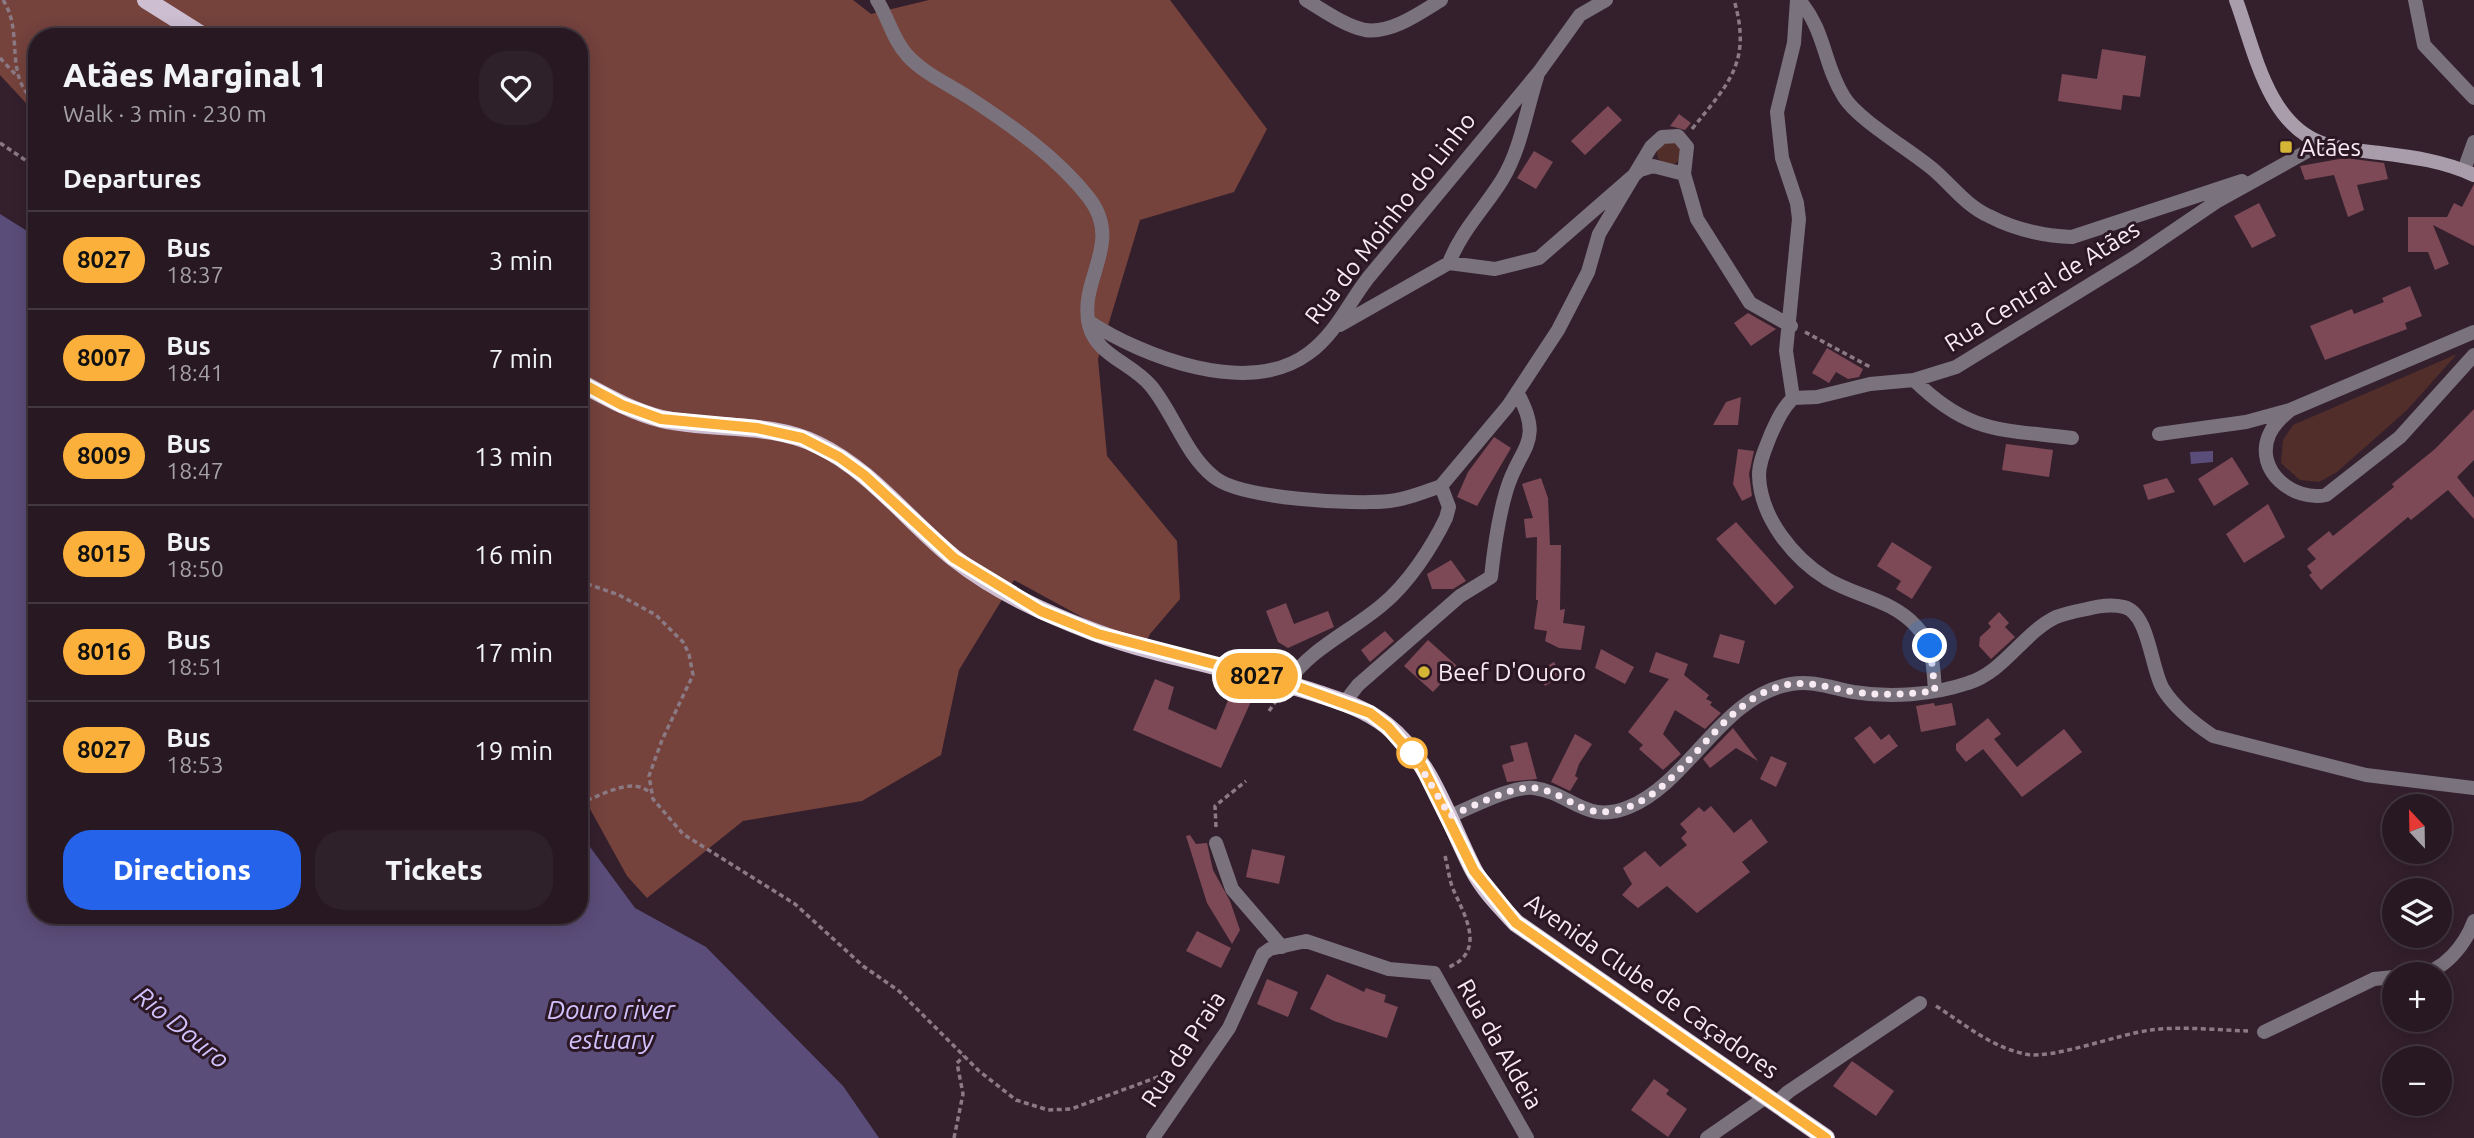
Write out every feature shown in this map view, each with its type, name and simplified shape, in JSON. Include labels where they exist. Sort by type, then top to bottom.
[{"type":"main road","points":[[146,0],[191,28]]},
{"type":"main road","name":"Avenida Clube de Caçadores","points":[[588,387],[622,405],[661,419],[757,428],[787,434],[818,445],[864,475],[954,558],[1041,611],[1098,634],[1287,683],[1370,713],[1404,743],[1422,766],[1450,816],[1474,871],[1516,923],[1826,1138]]},
{"type":"street","points":[[877,0],[905,54],[1038,147],[1062,168],[1092,202],[1100,219],[1103,238],[1086,304],[1092,337],[1102,348],[1151,385],[1179,433],[1214,478],[1258,494],[1373,502],[1409,497],[1441,486],[1517,392],[1558,330],[1588,272],[1599,234],[1656,141],[1671,135],[1683,140],[1688,155],[1684,174],[1697,219],[1736,286],[1760,311],[1790,328]]},
{"type":"street","points":[[1306,0],[1366,30],[1391,26],[1416,16],[1440,0]]},
{"type":"street","name":"Rua do Moinho do Linho","points":[[1088,321],[1111,337],[1171,360],[1226,372],[1269,371],[1308,354],[1338,326],[1350,301],[1539,72],[1580,15],[1606,0]]},
{"type":"street","points":[[1798,0],[1813,15],[1832,72],[1845,100],[1935,171],[1961,198],[2001,222],[2053,236],[2072,237],[2265,175],[2322,143]]},
{"type":"street","points":[[1798,0],[1794,43],[1777,113],[1782,158],[1797,203],[1799,219],[1787,368],[1793,398],[1780,414],[1761,459],[1760,489],[1771,518],[1793,549],[1823,577],[1880,600],[1916,625],[1933,656],[1935,691]]},
{"type":"street","points":[[2236,0],[2271,95],[2289,122],[2322,143],[2441,161],[2469,173],[2474,142]]},
{"type":"street","points":[[2416,0],[2424,45],[2474,98]]},
{"type":"street","points":[[1338,326],[1449,263],[1471,221],[1502,180],[1516,151],[1539,72]]},
{"type":"street","points":[[1449,263],[1495,269],[1539,258],[1640,170],[1653,166],[1684,174]]},
{"type":"street","name":"Rua Central de Atães","points":[[1793,398],[1817,397],[1870,383],[1914,380],[1956,367],[2135,257],[2216,202],[2265,175]]},
{"type":"street","points":[[2159,434],[2246,422],[2290,410],[2474,332]]},
{"type":"street","points":[[2290,410],[2276,422],[2268,437],[2266,451],[2270,467],[2287,488],[2314,498],[2326,495],[2400,437],[2474,355]]},
{"type":"street","points":[[1914,380],[1949,411],[1971,423],[2072,438]]},
{"type":"street","points":[[1344,703],[1358,685],[1460,596],[1491,577],[1506,488],[1527,450],[1530,437],[1524,404],[1517,392]]},
{"type":"street","points":[[1287,683],[1300,664],[1385,603],[1403,583],[1446,518],[1447,496],[1441,486]]},
{"type":"street","points":[[1450,816],[1506,794],[1534,788],[1594,813],[1629,807],[1647,797],[1756,697],[1791,683],[1808,682],[1872,694],[1935,691],[1982,678],[2058,616],[2095,607],[2126,607],[2133,612],[2145,631],[2157,678],[2165,693],[2198,726],[2213,736],[2366,775],[2474,788]]},
{"type":"street","points":[[1216,843],[1232,890],[1282,947],[1306,941],[1390,969],[1434,973]]},
{"type":"street","points":[[2444,962],[2452,957],[2474,920]]},
{"type":"street","name":"Rua da Praia","points":[[1153,1138],[1228,1028],[1263,954],[1270,949],[1282,947]]},
{"type":"street","name":"Rua da Aldeia","points":[[1434,973],[1527,1138]]},
{"type":"street","points":[[2264,1032],[2374,979],[2382,978]]},
{"type":"street","points":[[1707,1138],[1788,1092],[1920,1003]]},
{"type":"path","points":[[3,0],[12,14],[16,75]]},
{"type":"path","points":[[1683,140],[1721,92],[1739,62],[1741,23],[1734,0]]},
{"type":"path","points":[[0,58],[16,75],[28,94]]},
{"type":"path","points":[[0,143],[28,161]]},
{"type":"path","points":[[1790,328],[1834,345],[1894,381]]},
{"type":"path","points":[[588,584],[619,595],[656,615],[683,642],[689,654],[693,675],[652,764],[649,788],[658,807],[683,834],[795,904],[863,966],[899,991],[964,1056],[1016,1100],[1048,1110],[1086,1106],[1158,1077],[1187,1085]]},
{"type":"path","points":[[1216,843],[1215,806],[1246,780]]},
{"type":"path","points":[[588,800],[623,786],[644,788],[652,795]]},
{"type":"path","points":[[1434,973],[1454,966],[1469,946],[1470,926],[1452,888]]},
{"type":"path","points":[[1920,1003],[1931,1004],[1984,1040],[2027,1055],[2054,1052],[2113,1036],[2154,1029],[2264,1032]]},
{"type":"path","points":[[954,1138],[962,1094],[957,1063],[964,1056]]},
{"type":"shaded area","points":[[0,0],[853,0],[871,14],[929,0],[1170,0],[1267,129],[1234,192],[1140,220],[1098,359],[1107,456],[1177,541],[1180,599],[1150,634],[1142,650],[1014,580],[959,670],[941,755],[862,801],[743,821],[647,898],[627,876],[588,805],[588,28],[28,28],[28,105],[0,75]]},
{"type":"shaded area","points":[[1669,141],[1680,148],[1681,153],[1674,164],[1669,165],[1658,158],[1657,153],[1664,142]]},
{"type":"shaded area","points":[[2457,354],[2407,410],[2337,472],[2319,482],[2300,480],[2281,463],[2283,440],[2293,425]]},
{"type":"water","name":"Douro river estuary","points":[[0,214],[28,232],[28,924],[588,924],[588,844],[635,908],[706,947],[843,1086],[879,1138],[0,1138]]},
{"type":"water","points":[[2213,451],[2213,462],[2191,464],[2190,452]]},
{"type":"building","points":[[2102,49],[2146,56],[2140,97],[2123,95],[2121,110],[2058,101],[2062,74],[2097,79]]},
{"type":"building","points":[[1608,106],[1622,120],[1585,155],[1571,141]]},
{"type":"building","points":[[1679,114],[1691,123],[1685,130],[1670,126]]},
{"type":"building","points":[[1534,151],[1553,162],[1536,189],[1517,178]]},
{"type":"building","points":[[2345,158],[2384,163],[2388,179],[2357,185],[2364,210],[2348,217],[2334,175],[2305,180],[2300,166]]},
{"type":"building","points":[[2474,184],[2474,246],[2433,225],[2449,264],[2435,270],[2428,252],[2408,252],[2408,217],[2447,217],[2454,203],[2462,207]]},
{"type":"building","points":[[2259,203],[2276,236],[2252,248],[2234,216]]},
{"type":"building","points":[[2410,286],[2422,316],[2405,323],[2407,329],[2325,360],[2310,326],[2352,309],[2354,314],[2384,302],[2382,298]]},
{"type":"building","points":[[1748,313],[1776,329],[1751,346],[1734,323]]},
{"type":"building","points":[[1827,348],[1863,369],[1859,377],[1848,379],[1836,372],[1829,383],[1812,373]]},
{"type":"building","points":[[1741,397],[1738,425],[1713,425],[1726,402]]},
{"type":"building","points":[[2474,409],[2474,460],[2457,477],[2474,498],[2474,519],[2448,490],[2411,520],[2408,517],[2321,590],[2309,575],[2312,573],[2307,566],[2316,559],[2307,549],[2329,531],[2333,536],[2394,487],[2392,484],[2435,449]]},
{"type":"building","points":[[1494,437],[1511,448],[1477,506],[1457,497],[1468,472]]},
{"type":"building","points":[[2006,444],[2053,450],[2049,477],[2002,470]]},
{"type":"building","points":[[1738,449],[1754,451],[1749,474],[1752,496],[1742,501],[1733,484]]},
{"type":"building","points":[[2232,457],[2249,484],[2214,506],[2198,479]]},
{"type":"building","points":[[1541,478],[1548,498],[1550,545],[1561,545],[1560,610],[1565,609],[1563,623],[1585,626],[1581,650],[1559,648],[1545,641],[1547,631],[1534,629],[1538,600],[1537,537],[1526,538],[1524,519],[1533,518],[1522,484]]},
{"type":"building","points":[[2167,478],[2175,492],[2148,500],[2143,485]]},
{"type":"building","points":[[2268,504],[2285,537],[2244,563],[2226,534]]},
{"type":"building","points":[[1736,522],[1794,587],[1775,605],[1716,539]]},
{"type":"building","points":[[1892,542],[1932,567],[1912,599],[1896,589],[1901,581],[1877,566]]},
{"type":"building","points":[[1451,560],[1466,581],[1453,589],[1432,589],[1427,574]]},
{"type":"building","points":[[1286,603],[1294,624],[1328,611],[1334,627],[1288,648],[1278,642],[1266,611]]},
{"type":"building","points":[[1999,612],[2009,623],[2005,627],[2015,637],[1991,659],[1979,646],[1980,637],[1991,627],[1988,623]]},
{"type":"building","points":[[1385,631],[1394,641],[1370,662],[1361,650]]},
{"type":"building","points":[[1720,634],[1745,641],[1739,664],[1713,657]]},
{"type":"building","points":[[1428,640],[1457,666],[1433,692],[1404,666]]},
{"type":"building","points":[[1601,649],[1634,667],[1625,684],[1595,668]]},
{"type":"building","points":[[1656,652],[1688,664],[1684,675],[1709,695],[1706,699],[1712,702],[1710,705],[1721,713],[1705,729],[1675,710],[1663,734],[1681,754],[1663,770],[1639,749],[1643,745],[1628,732],[1669,679],[1649,672]]},
{"type":"building","points":[[1554,662],[1562,675],[1545,686],[1537,672]]},
{"type":"building","points":[[1155,679],[1174,687],[1168,709],[1216,730],[1233,688],[1253,697],[1221,768],[1133,730]]},
{"type":"building","points":[[1934,703],[1935,706],[1952,703],[1956,725],[1921,732],[1916,706]]},
{"type":"building","points":[[1988,718],[2001,734],[1994,739],[2017,767],[2064,729],[2082,752],[2022,797],[1983,749],[1966,762],[1956,750],[1956,744]]},
{"type":"building","points":[[1870,726],[1881,740],[1889,734],[1898,746],[1874,764],[1854,738]]},
{"type":"building","points":[[1733,728],[1758,761],[1736,748],[1710,768],[1703,759]]},
{"type":"building","points":[[1575,734],[1592,744],[1579,764],[1575,776],[1578,778],[1570,791],[1551,782]]},
{"type":"building","points":[[1527,742],[1537,779],[1507,782],[1502,765],[1514,761],[1510,746]]},
{"type":"building","points":[[1771,756],[1787,763],[1776,787],[1760,779]]},
{"type":"building","points":[[1711,806],[1734,833],[1751,819],[1768,842],[1742,862],[1750,872],[1697,913],[1667,886],[1638,908],[1622,895],[1632,884],[1623,868],[1645,851],[1660,867],[1687,845],[1681,838],[1687,832],[1680,824],[1699,807],[1704,812]]},
{"type":"building","points":[[1190,835],[1196,844],[1207,843],[1213,870],[1230,901],[1240,930],[1232,944],[1207,903],[1186,836]]},
{"type":"building","points":[[1252,849],[1285,856],[1279,884],[1246,877]]},
{"type":"building","points":[[1197,931],[1231,948],[1221,968],[1186,951]]},
{"type":"building","points":[[1327,974],[1364,992],[1366,988],[1386,995],[1384,1002],[1398,1007],[1387,1038],[1334,1021],[1310,1009]]},
{"type":"building","points":[[1267,979],[1298,992],[1288,1017],[1257,1004]]},
{"type":"building","points":[[1852,1061],[1894,1091],[1876,1116],[1833,1086]]},
{"type":"building","points":[[1654,1079],[1669,1090],[1666,1094],[1687,1109],[1668,1137],[1631,1110]]},
{"type":"bus line","name":"8027","points":[[588,387],[622,405],[661,419],[757,428],[802,438],[839,457],[864,475],[954,558],[1013,597],[1041,611],[1098,634],[1287,683],[1370,713],[1404,743],[1422,766],[1450,816],[1474,871],[1487,891],[1516,923],[1826,1138]]},
{"type":"place","name":"Atães","points":[[2286,147]]},
{"type":"place","name":"Beef D'Ouoro","points":[[1424,672]]},
{"type":"route","points":[[1412,753],[1450,816],[1518,790],[1534,788],[1594,813],[1611,812],[1629,807],[1647,797],[1729,719],[1756,697],[1771,689],[1791,683],[1808,682],[1872,694],[1935,691],[1930,646]]},
{"type":"water label","name":"Rio Douro","points":[[182,1027]]}]
